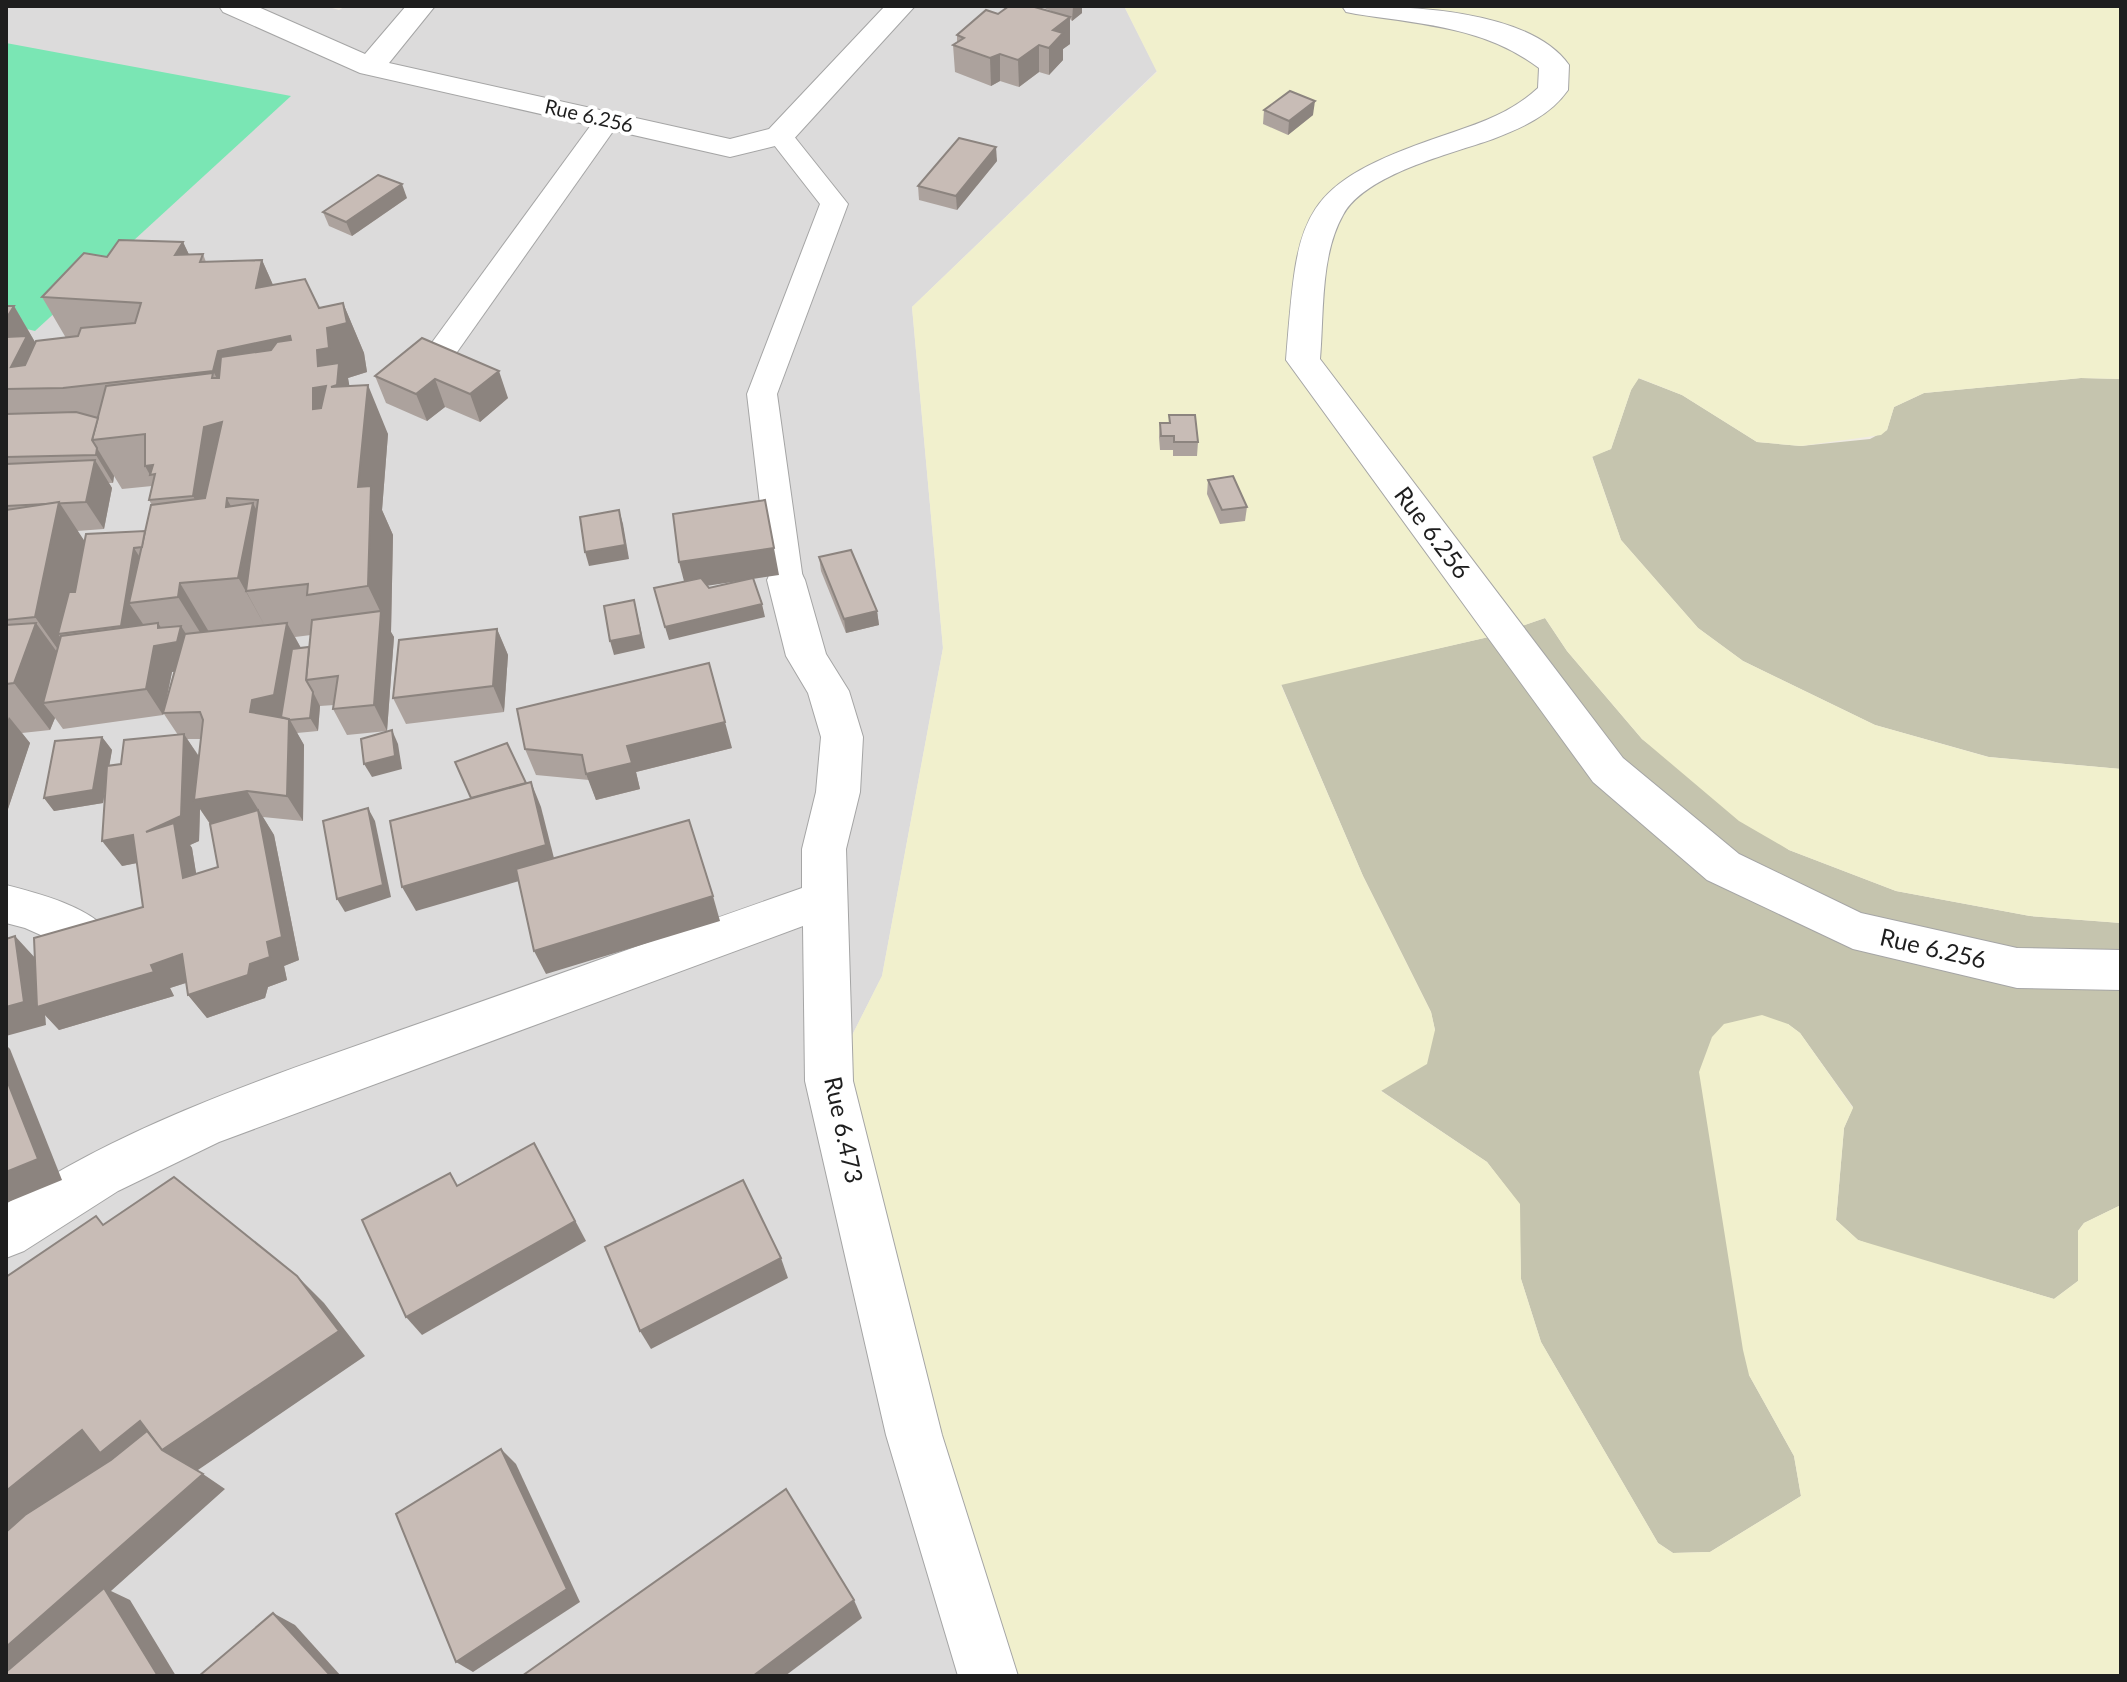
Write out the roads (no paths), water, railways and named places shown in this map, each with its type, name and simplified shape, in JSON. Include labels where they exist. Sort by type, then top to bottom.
[{"type":"street","name":"Rue 6.256","points":[[233,6],[370,67],[730,148],[780,136]]},
{"type":"street","points":[[370,67],[421,6]]},
{"type":"street","points":[[780,136],[873,32],[901,6]]},
{"type":"street","name":"Rue 6.256","points":[[1356,6],[1479,25],[1533,47],[1554,65],[1553,90],[1522,116],[1397,163],[1358,184],[1330,208],[1310,274],[1303,360],[1608,770],[1723,867],[1853,930],[2017,968],[2121,970]]},
{"type":"street","name":"Rue 6.473","points":[[786,580],[806,656],[828,691],[842,737],[838,792],[824,849],[829,1081],[914,1435],[988,1676]]},
{"type":"street","points":[[6,1234],[50,1201],[254,1103],[824,899]]},
{"type":"street","points":[[6,904],[35,911],[88,937]]},
{"type":"lane","points":[[439,355],[608,120]]},
{"type":"lane","points":[[780,136],[834,204],[762,394],[786,580]]}]
